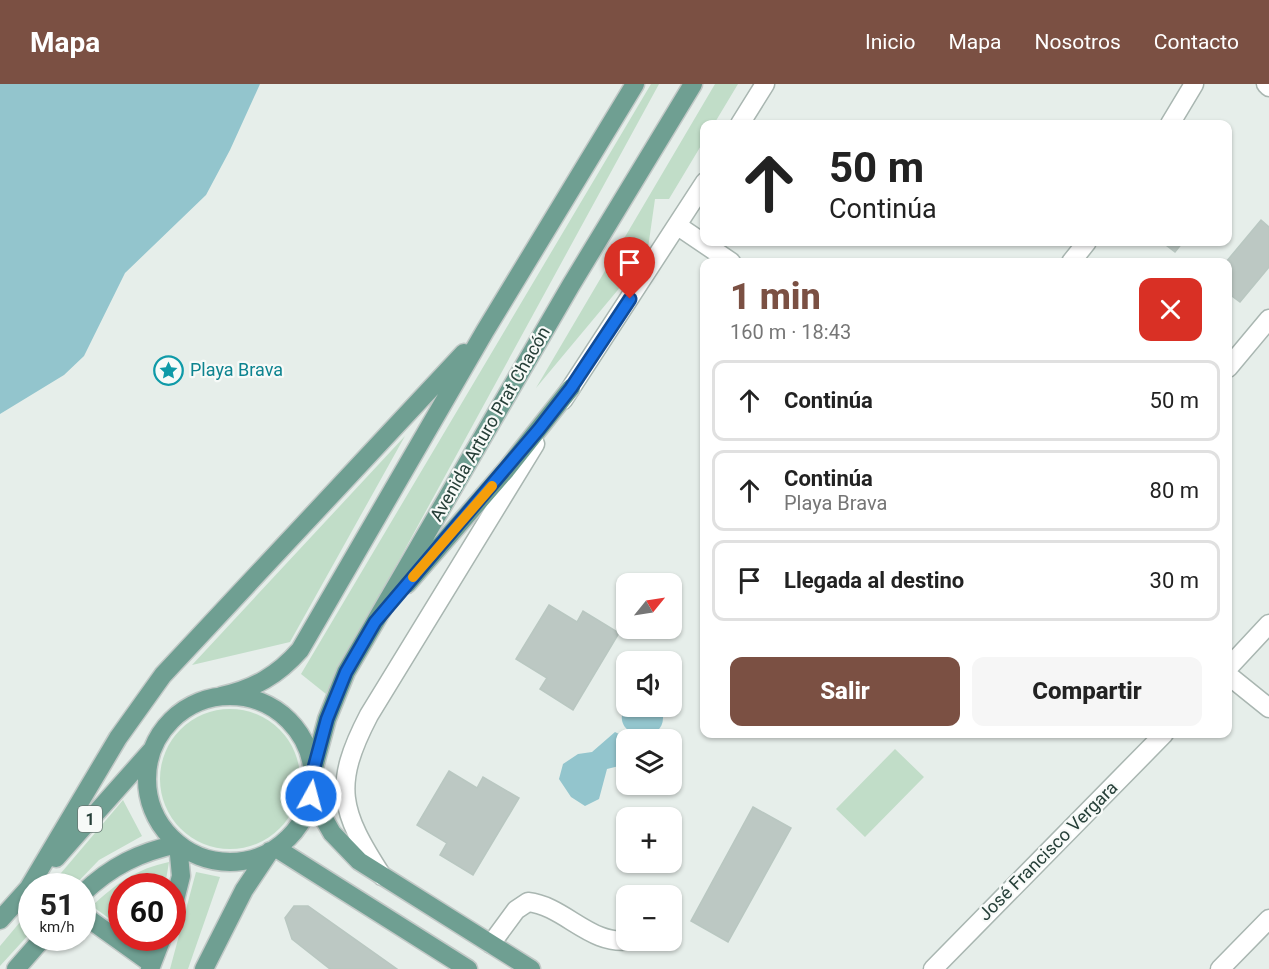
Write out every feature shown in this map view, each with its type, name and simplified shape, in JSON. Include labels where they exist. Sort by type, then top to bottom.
[{"type":"main road","name":"Avenida Arturo Prat Chacón","points":[[42,873],[152,749],[165,727],[184,709],[257,685],[274,675],[300,650],[485,331],[635,84]]},
{"type":"main road","name":"Avenida Arturo Prat Chacón","points":[[312,775],[336,695],[375,622],[571,285],[693,84]]},
{"type":"main road","points":[[38,873],[122,731],[163,675],[485,331]]},
{"type":"main road","points":[[375,622],[506,470],[571,388]]},
{"type":"main road","name":"Avenida Arturo Prat Chacón","points":[[152,749],[147,775],[150,801],[161,825],[178,844],[200,856],[223,861],[247,860],[273,850],[302,820],[311,796],[312,775],[307,749],[283,716],[260,702],[221,696]]},
{"type":"main road","points":[[311,796],[320,815],[344,848],[359,861],[531,969]]},
{"type":"main road","points":[[96,883],[123,862],[139,854],[178,844],[181,873]]},
{"type":"main road","points":[[204,969],[244,890],[273,850],[449,964],[468,969]]},
{"type":"main road","name":"Avenida Arturo Prat Chacón","points":[[0,921],[18,900]]},
{"type":"main road","points":[[96,925],[151,967],[157,951]]},
{"type":"main road","points":[[16,969],[32,951]]},
{"type":"street","points":[[742,120],[765,84]]},
{"type":"street","points":[[1172,120],[1194,84]]},
{"type":"street","points":[[382,876],[359,840],[348,812],[345,781],[352,749],[369,715],[458,567],[700,190]]},
{"type":"street","points":[[678,226],[700,241]]},
{"type":"street","points":[[707,246],[725,258]]},
{"type":"street","points":[[1074,258],[1084,246]]},
{"type":"street","points":[[1232,363],[1269,319]]},
{"type":"street","points":[[1232,664],[1269,624]]},
{"type":"street","points":[[1232,678],[1269,708]]},
{"type":"street","name":"José Francisco Vergara","points":[[933,969],[1160,738]]},
{"type":"street","points":[[491,944],[516,910],[528,902],[539,903],[590,933],[616,941]]},
{"type":"street","points":[[1220,969],[1269,919]]},
{"type":"green space","points":[[651,84],[659,84],[326,694],[301,674]]},
{"type":"green space","points":[[715,84],[738,84],[716,120],[700,120],[700,147],[669,199],[655,199],[647,255],[536,388]]},
{"type":"green space","points":[[405,436],[290,642],[192,665]]},
{"type":"green space","points":[[230,709],[257,714],[279,730],[295,752],[300,779],[295,806],[279,828],[257,844],[230,849],[203,844],[181,828],[165,806],[160,779],[165,752],[181,730],[203,714]]},
{"type":"green space","points":[[895,749],[924,777],[865,837],[836,809]]},
{"type":"green space","points":[[123,800],[142,836],[99,860],[86,873],[61,873]]},
{"type":"green space","points":[[169,862],[167,873],[137,873],[147,869]]},
{"type":"green space","points":[[196,872],[220,877],[188,969],[170,969],[175,951],[186,951],[186,909]]},
{"type":"green space","points":[[108,892],[108,918],[96,909],[96,902]]},
{"type":"green space","points":[[18,925],[18,946],[0,966],[0,946]]},
{"type":"water","points":[[0,84],[260,84],[230,150],[206,195],[125,273],[84,356],[64,375],[0,414]]},
{"type":"water","points":[[622,717],[662,717],[659,729],[628,729],[624,725]]},
{"type":"water","points":[[616,732],[616,767],[607,769],[599,799],[585,806],[571,797],[559,779],[563,764],[578,754],[592,752]]},
{"type":"building","points":[[1261,220],[1269,227],[1269,267],[1240,302],[1232,296],[1232,258],[1229,258]]},
{"type":"building","points":[[1167,246],[1180,246],[1175,252]]},
{"type":"building","points":[[549,605],[577,622],[583,611],[616,631],[616,638],[573,710],[540,689],[547,678],[516,659]]},
{"type":"building","points":[[449,771],[477,788],[483,777],[519,798],[473,875],[440,855],[447,843],[417,825]]},
{"type":"building","points":[[753,807],[791,828],[728,942],[691,921]]},
{"type":"building","points":[[294,906],[308,906],[397,969],[330,969],[292,939],[285,918]]},
{"type":"slow traffic","points":[[413,577],[492,486]]},
{"type":"place","name":"Playa Brava","points":[[169,370]]},
{"type":"route","points":[[311,796],[312,775],[327,719],[346,672],[375,622],[539,429],[571,388],[630,299]]}]
